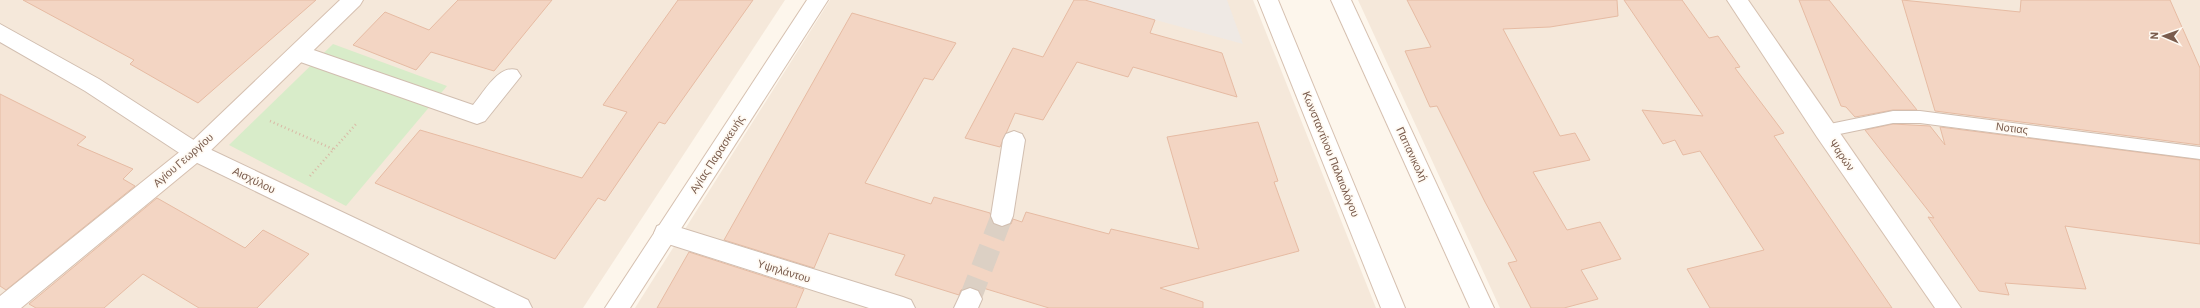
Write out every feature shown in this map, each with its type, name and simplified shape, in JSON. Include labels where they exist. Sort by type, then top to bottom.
[{"type":"street","name":"Αγίου Γεωργίου","points":[[3,308],[194,152],[242,108],[353,0]]},
{"type":"street","name":"Αγίας Παρασκευής","points":[[617,308],[818,0]]},
{"type":"street","name":"Κωνσταντίνου Παλαιολόγου","points":[[1268,0],[1393,308]]},
{"type":"street","name":"Παπανικολή","points":[[1341,0],[1482,308]]},
{"type":"street","name":"Ψαρών","points":[[1737,0],[1825,131],[1949,308]]},
{"type":"street","name":"Αισχύλου","points":[[0,32],[92,85],[194,152],[520,308]]},
{"type":"street","points":[[299,53],[477,115],[510,76]]},
{"type":"street","points":[[1002,216],[1014,140]]},
{"type":"street","name":"Υψηλάντου","points":[[665,233],[904,308]]},
{"type":"lane","name":"Νοτιας","points":[[1825,131],[1893,117],[1920,117],[2200,153]]},
{"type":"path","points":[[242,108],[333,149]]},
{"type":"path","points":[[290,198],[356,124]]},
{"type":"shaded area","points":[[0,0],[785,0],[583,308],[0,308]]},
{"type":"shaded area","points":[[830,0],[1253,0],[1376,308],[635,308]]},
{"type":"shaded area","points":[[1085,0],[1227,0],[1243,44],[1134,14]]},
{"type":"shaded area","points":[[1358,0],[2200,0],[2200,308],[1500,308]]},
{"type":"green space","points":[[333,44],[447,86],[346,206],[229,145]]},
{"type":"building","points":[[23,0],[316,0],[198,103],[130,64],[134,60]]},
{"type":"building","points":[[458,0],[552,0],[494,71],[431,52],[416,70],[353,45],[385,12],[429,30]]},
{"type":"building","points":[[678,0],[753,0],[665,124],[659,122],[605,201],[598,198],[555,259],[375,183],[420,130],[582,178],[627,112],[603,105]]},
{"type":"building","points":[[1074,0],[1085,0],[1155,20],[1150,33],[1222,53],[1237,97],[1133,67],[1128,77],[1077,62],[1043,120],[1015,113],[1000,147],[965,138],[1013,48],[1043,57]]},
{"type":"building","points":[[1407,0],[1617,0],[1618,16],[1550,27],[1503,29],[1560,136],[1575,133],[1590,160],[1533,172],[1567,230],[1600,222],[1621,259],[1581,270],[1598,299],[1564,308],[1531,308],[1508,263],[1517,261],[1485,202],[1437,106],[1430,107],[1405,51],[1431,47]]},
{"type":"building","points":[[1624,0],[1682,0],[1709,38],[1718,36],[1740,67],[1735,68],[1784,133],[1774,136],[1892,308],[1710,308],[1687,269],[1764,250],[1700,151],[1683,155],[1675,140],[1663,144],[1642,110],[1703,116]]},
{"type":"building","points":[[1799,0],[1829,0],[1917,110],[1893,110],[1855,117],[1846,107],[1841,106]]},
{"type":"building","points":[[1902,0],[2020,12],[2021,0],[2170,0],[2200,68],[2200,145],[1935,111]]},
{"type":"building","points":[[852,13],[956,43],[933,80],[924,78],[865,183],[931,204],[934,197],[990,213],[993,224],[1001,227],[1011,224],[1013,219],[1022,222],[1026,212],[1109,234],[1111,229],[1199,249],[1167,137],[1258,122],[1278,181],[1274,182],[1299,251],[1160,288],[1203,302],[1203,308],[1049,308],[983,288],[981,293],[979,290],[969,287],[961,290],[959,295],[895,275],[905,255],[829,233],[814,268],[724,240]]},
{"type":"building","points":[[0,94],[86,137],[77,145],[133,169],[123,179],[135,186],[6,290],[0,286]]},
{"type":"building","points":[[1893,124],[1930,126],[1945,145],[1940,127],[2200,160],[2200,244],[2065,226],[2086,289],[2005,283],[2009,295],[1979,291],[1928,217],[1934,218],[1865,130]]},
{"type":"building","points":[[157,198],[245,248],[263,230],[309,254],[257,308],[199,308],[143,274],[104,308],[36,308],[29,304]]},
{"type":"building","points":[[689,252],[804,289],[796,308],[657,308]]},
{"type":"tunnel","points":[[970,299],[1002,216]]}]
